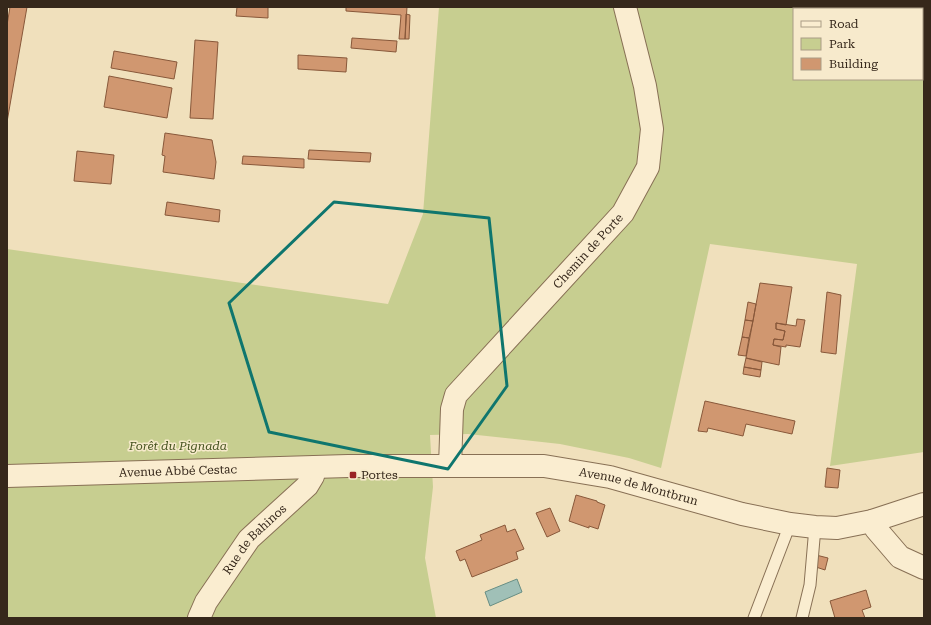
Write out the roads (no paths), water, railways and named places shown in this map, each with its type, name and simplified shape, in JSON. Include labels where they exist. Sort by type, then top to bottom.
[{"type":"street","name":"Chemin de Porte","points":[[450,466],[452,410],[456,395],[623,213],[648,167],[652,129],[645,86],[625,7]]},
{"type":"street","name":"Avenue de Montbrun","points":[[348,466],[544,466],[578,471],[634,483],[714,506],[790,524],[814,527],[837,528],[872,521],[924,504]]},
{"type":"street","name":"Avenue Abbé Cestac","points":[[7,476],[348,466]]},
{"type":"street","name":"Rue de Bahinos","points":[[199,618],[206,602],[250,539],[307,486],[313,476],[315,468]]},
{"type":"street","points":[[872,521],[876,529],[900,557],[924,568]]},
{"type":"lane","points":[[754,618],[790,524]]},
{"type":"lane","points":[[802,618],[810,585],[814,527]]},
{"type":"water","points":[[517,579],[522,592],[490,606],[485,592]]},
{"type":"place","name":"Portes","points":[[353,475]]},
{"type":"park label","name":"Forêt du Pignada","points":[[178,446]]}]
